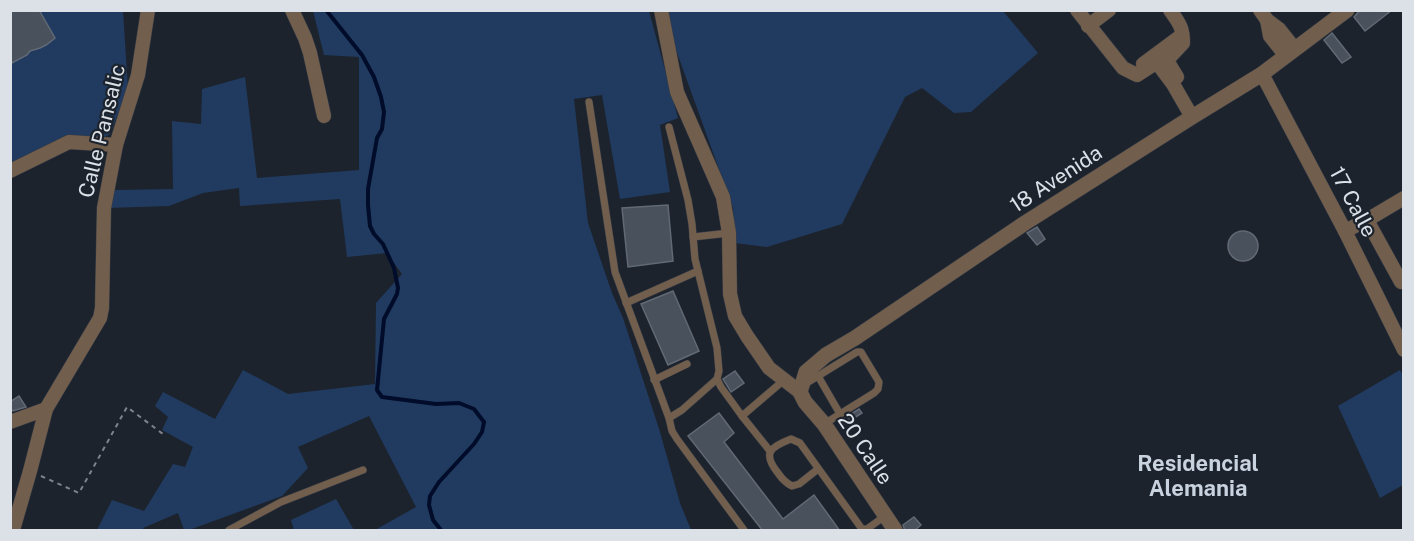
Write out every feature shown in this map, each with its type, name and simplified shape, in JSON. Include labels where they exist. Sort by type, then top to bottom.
[{"type":"street","name":"Calle Pansalic","points":[[13,531],[46,409],[100,318],[104,208],[116,145],[138,75],[148,10]]},
{"type":"street","points":[[292,10],[306,38],[324,116]]},
{"type":"street","points":[[661,10],[677,92],[723,197],[729,233],[730,294],[735,316],[769,368],[800,389]]},
{"type":"street","points":[[1077,10],[1123,68],[1137,75],[1154,64],[1158,64],[1196,115]]},
{"type":"street","points":[[1088,26],[1109,10]]},
{"type":"street","points":[[1170,10],[1181,26],[1183,43],[1172,52],[1168,59],[1169,64],[1196,115]]},
{"type":"street","name":"18 Avenida","points":[[800,389],[806,372],[826,355],[855,338],[1025,223],[1262,74],[1347,11]]},
{"type":"street","points":[[1263,15],[1270,36],[1290,53]]},
{"type":"street","points":[[1129,72],[1158,53],[1183,32]]},
{"type":"street","name":"17 Calle","points":[[1262,74],[1402,341]]},
{"type":"street","points":[[10,171],[69,142],[116,145]]},
{"type":"street","points":[[1345,231],[1404,198]]},
{"type":"street","points":[[1367,220],[1401,282]]},
{"type":"street","name":"20 Calle","points":[[800,389],[805,402],[825,424],[895,531]]},
{"type":"street","points":[[10,422],[46,409]]},
{"type":"lane","points":[[589,102],[615,272],[626,303],[672,430],[744,531]]},
{"type":"lane","points":[[669,127],[688,200],[695,259],[717,348],[719,371],[717,379],[682,410],[669,418]]},
{"type":"lane","points":[[693,237],[729,233]]},
{"type":"lane","points":[[626,303],[698,271]]},
{"type":"lane","points":[[800,389],[857,352],[861,352],[879,382],[878,389],[825,424]]},
{"type":"lane","points":[[654,380],[687,364]]},
{"type":"lane","points":[[818,376],[840,414]]},
{"type":"lane","points":[[717,379],[742,416],[770,451]]},
{"type":"lane","points":[[742,416],[784,380]]},
{"type":"lane","points":[[818,469],[799,484],[792,486],[786,483],[768,457],[770,451],[781,443],[791,439],[800,443],[862,529],[867,529],[885,516]]},
{"type":"lane","points":[[229,531],[281,502],[363,470]]},
{"type":"path","points":[[30,471],[80,493],[127,407],[163,434]]},
{"type":"shaded area","points":[[11,11],[123,11],[128,89],[110,134],[98,141],[68,147],[11,171]]},
{"type":"shaded area","points":[[313,11],[649,11],[678,118],[660,125],[670,192],[620,199],[602,95],[574,99],[588,223],[623,318],[680,503],[691,530],[375,530],[416,507],[369,416],[298,447],[308,468],[282,496],[189,530],[184,530],[178,513],[143,528],[144,530],[97,530],[112,500],[144,511],[173,464],[185,467],[193,447],[162,430],[168,417],[155,406],[163,392],[215,419],[243,370],[288,394],[375,384],[376,303],[402,274],[387,253],[347,257],[340,199],[240,206],[239,188],[203,193],[169,206],[106,208],[115,190],[173,189],[172,121],[201,124],[202,89],[245,77],[257,178],[359,170],[359,57],[324,55]]},
{"type":"shaded area","points":[[662,11],[1003,11],[1038,53],[971,112],[954,113],[922,88],[905,97],[842,224],[767,247],[735,243],[733,208]]},
{"type":"shaded area","points":[[1400,370],[1404,377],[1403,485],[1380,498],[1338,406]]},
{"type":"shaded area","points":[[336,499],[354,530],[294,530],[291,520]]},
{"type":"building","points":[[10,10],[39,10],[55,38],[10,64]]},
{"type":"building","points":[[1360,10],[1392,10],[1365,31],[1354,17]]},
{"type":"building","points":[[1332,33],[1351,57],[1342,63],[1324,40]]},
{"type":"building","points":[[668,205],[673,261],[628,267],[622,208]]},
{"type":"building","points":[[1037,227],[1045,239],[1037,245],[1027,233]]},
{"type":"building","points":[[1243,231],[1254,235],[1258,246],[1254,257],[1243,261],[1232,257],[1228,246],[1232,235]]},
{"type":"building","points":[[673,291],[699,351],[668,365],[641,304]]},
{"type":"building","points":[[735,371],[744,383],[731,392],[723,379]]},
{"type":"building","points":[[19,396],[26,407],[13,411],[10,408],[10,402]]},
{"type":"building","points":[[859,409],[862,413],[843,425],[840,421]]},
{"type":"building","points":[[719,413],[734,433],[724,442],[783,519],[814,495],[840,531],[763,531],[688,436]]},
{"type":"building","points":[[914,517],[921,525],[914,531],[905,531],[903,525]]},
{"type":"waterway","points":[[326,10],[362,55],[374,77],[384,112],[368,189],[368,205],[370,226],[383,244],[394,268],[398,288],[384,319],[377,390],[382,397],[436,404],[459,403],[474,409],[484,422],[482,432],[474,444],[439,482],[430,496],[429,505],[433,520],[441,530]]},
{"type":"district","name":"Residencial Alemania","points":[[1198,476]]}]
